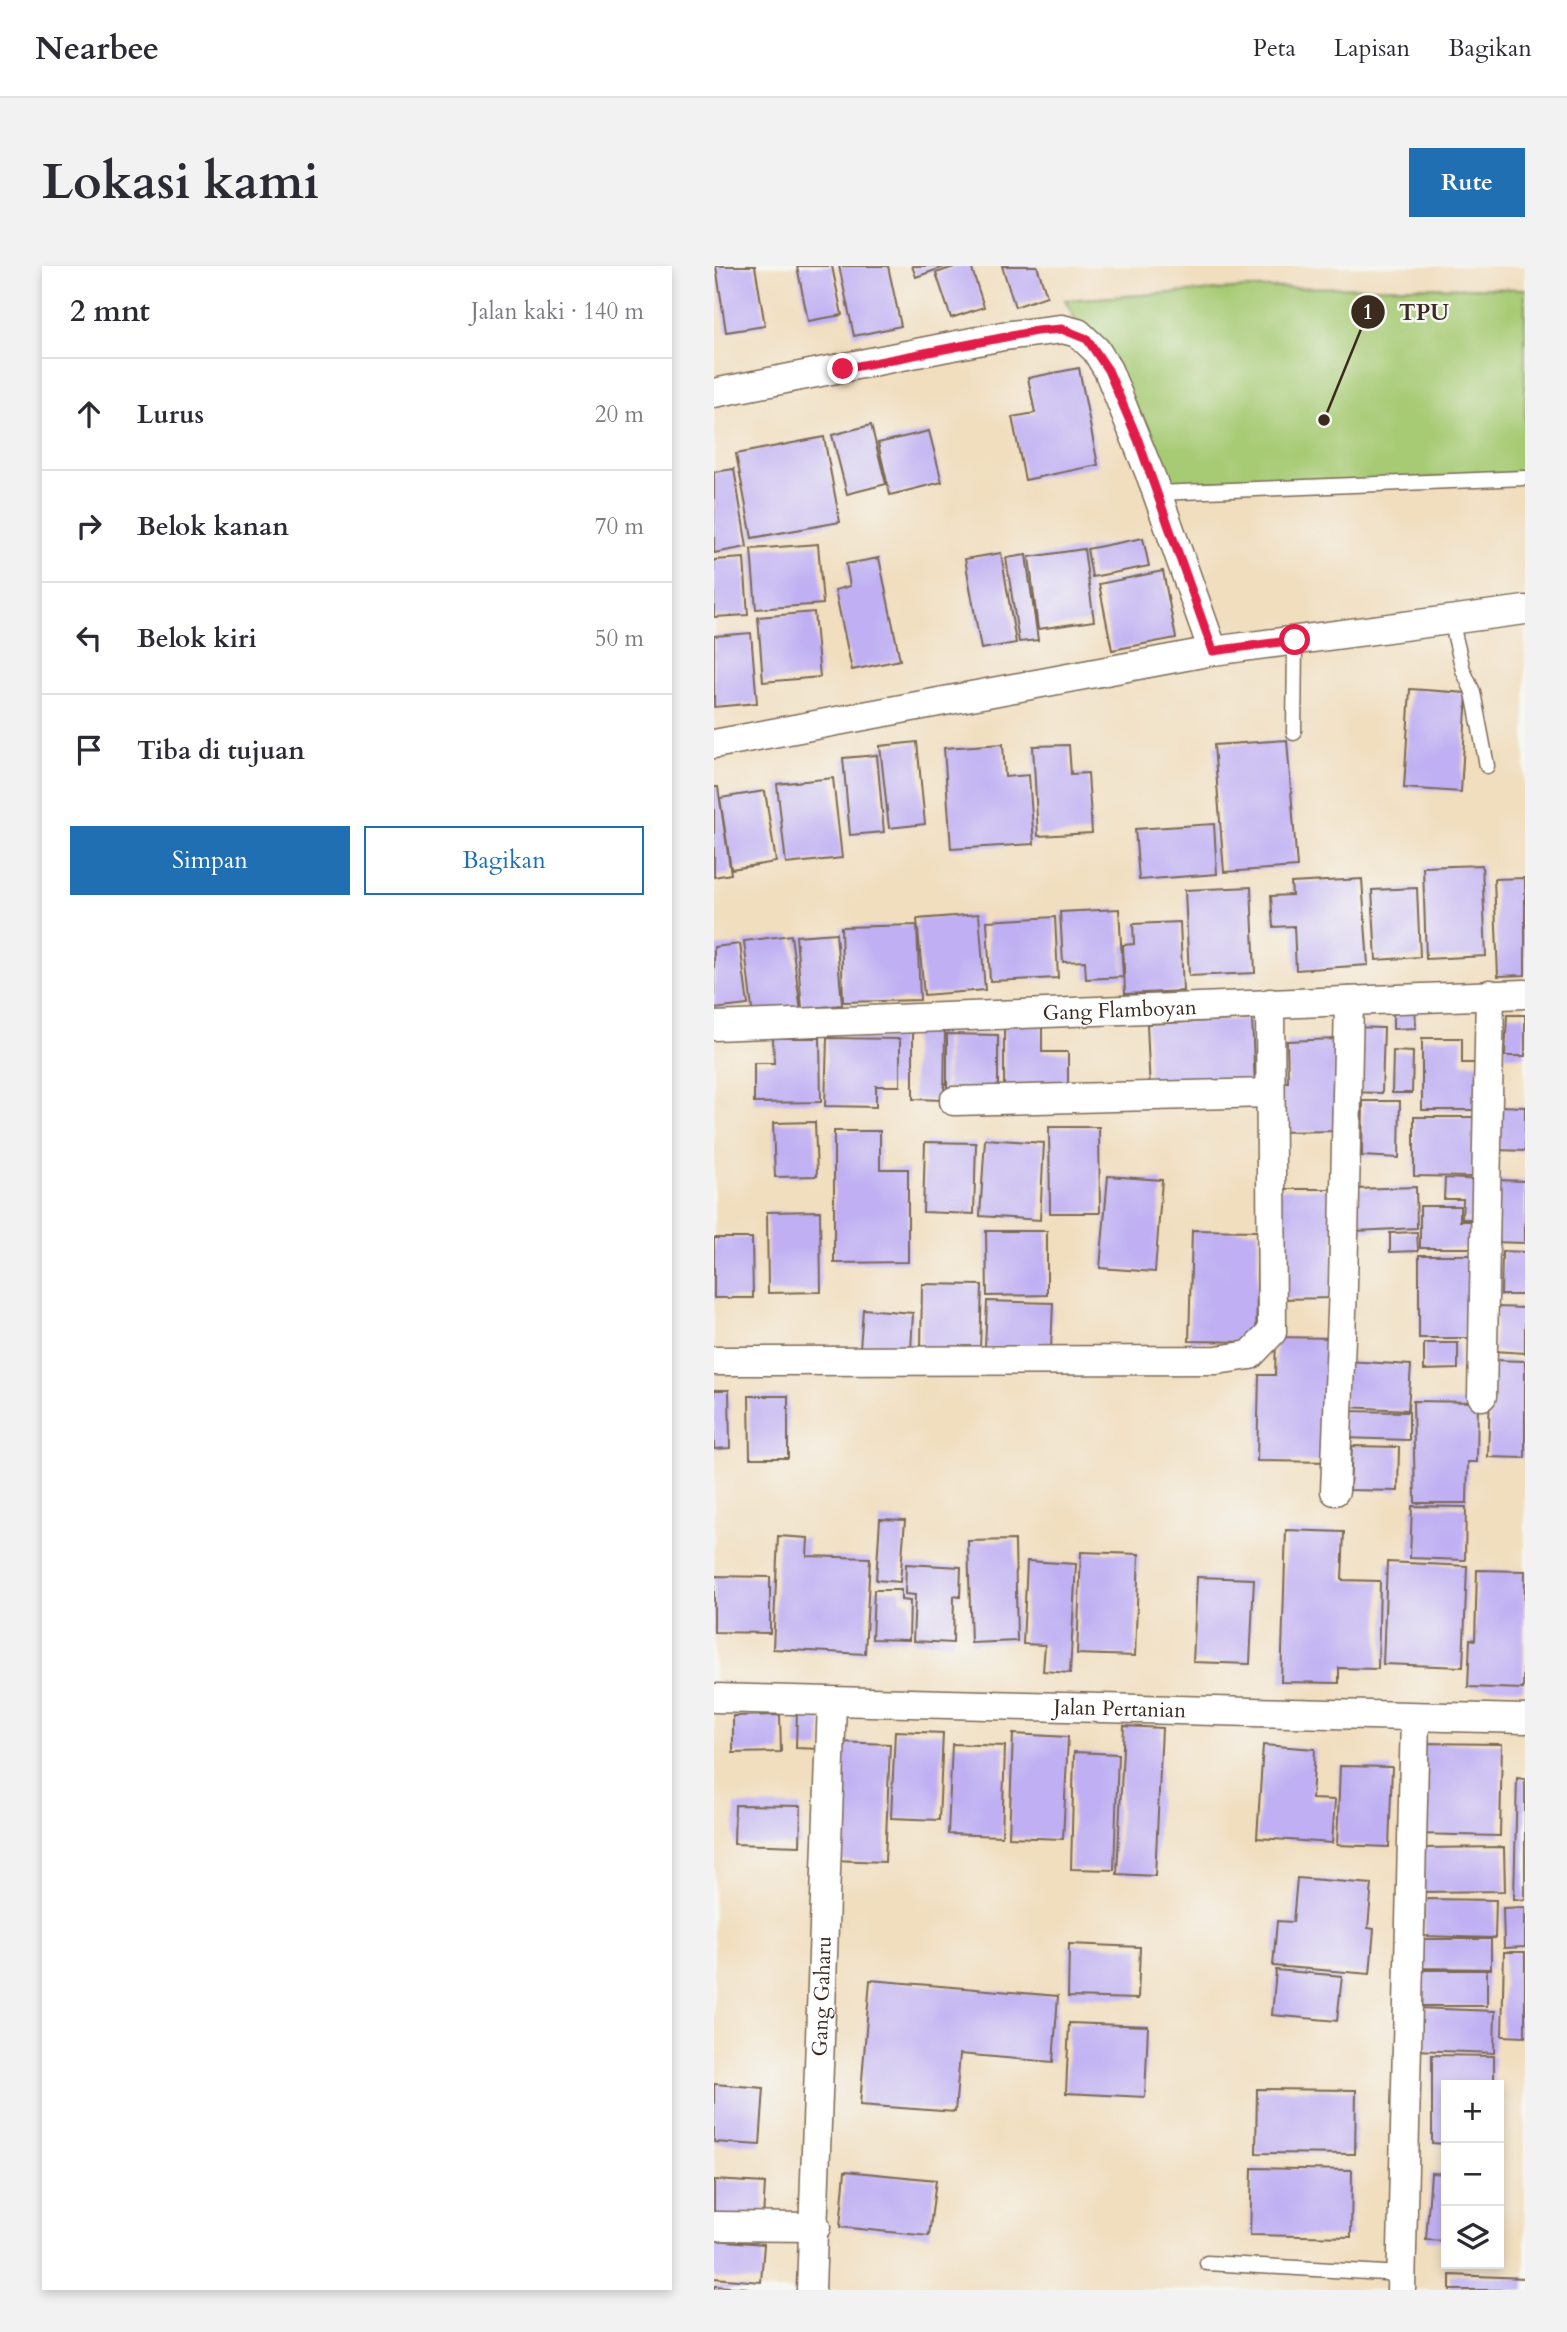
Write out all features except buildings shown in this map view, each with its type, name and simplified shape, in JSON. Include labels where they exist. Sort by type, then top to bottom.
[{"type":"street","points":[[714,393],[1003,336],[1062,329],[1078,333],[1096,350],[1108,370],[1157,493],[1213,651]]},
{"type":"street","points":[[714,744],[1213,651],[1525,610]]},
{"type":"street","points":[[1482,1396],[1490,994]]},
{"type":"street","name":"Gang Flamboyan","points":[[714,1026],[1525,994]]},
{"type":"street","points":[[1335,1491],[1349,1001]]},
{"type":"street","points":[[714,1361],[1217,1360],[1250,1355],[1272,1332],[1270,1003]]},
{"type":"street","points":[[954,1101],[1269,1093]]},
{"type":"street","name":"Jalan Pertanian","points":[[714,1699],[1525,1719]]},
{"type":"street","name":"Gang Gaharu","points":[[811,2290],[816,2227],[832,1703]]},
{"type":"street","points":[[1402,2282],[1415,1718]]},
{"type":"street","points":[[714,2226],[816,2227]]},
{"type":"lane","points":[[1157,493],[1525,478]]},
{"type":"lane","points":[[1451,620],[1463,670],[1473,692],[1487,766]]},
{"type":"lane","points":[[1294,733],[1295,640]]},
{"type":"lane","points":[[1207,2263],[1402,2282]]},
{"type":"green space","points":[[1248,288],[1525,289],[1525,474],[1370,482],[1150,483],[1100,366],[1065,300]]},
{"type":"place","name":"TPU","points":[[1324,420]]},
{"type":"route","points":[[843,369],[1003,336],[1062,329],[1078,333],[1096,350],[1108,370],[1138,440],[1196,610],[1213,651],[1295,640]]}]
